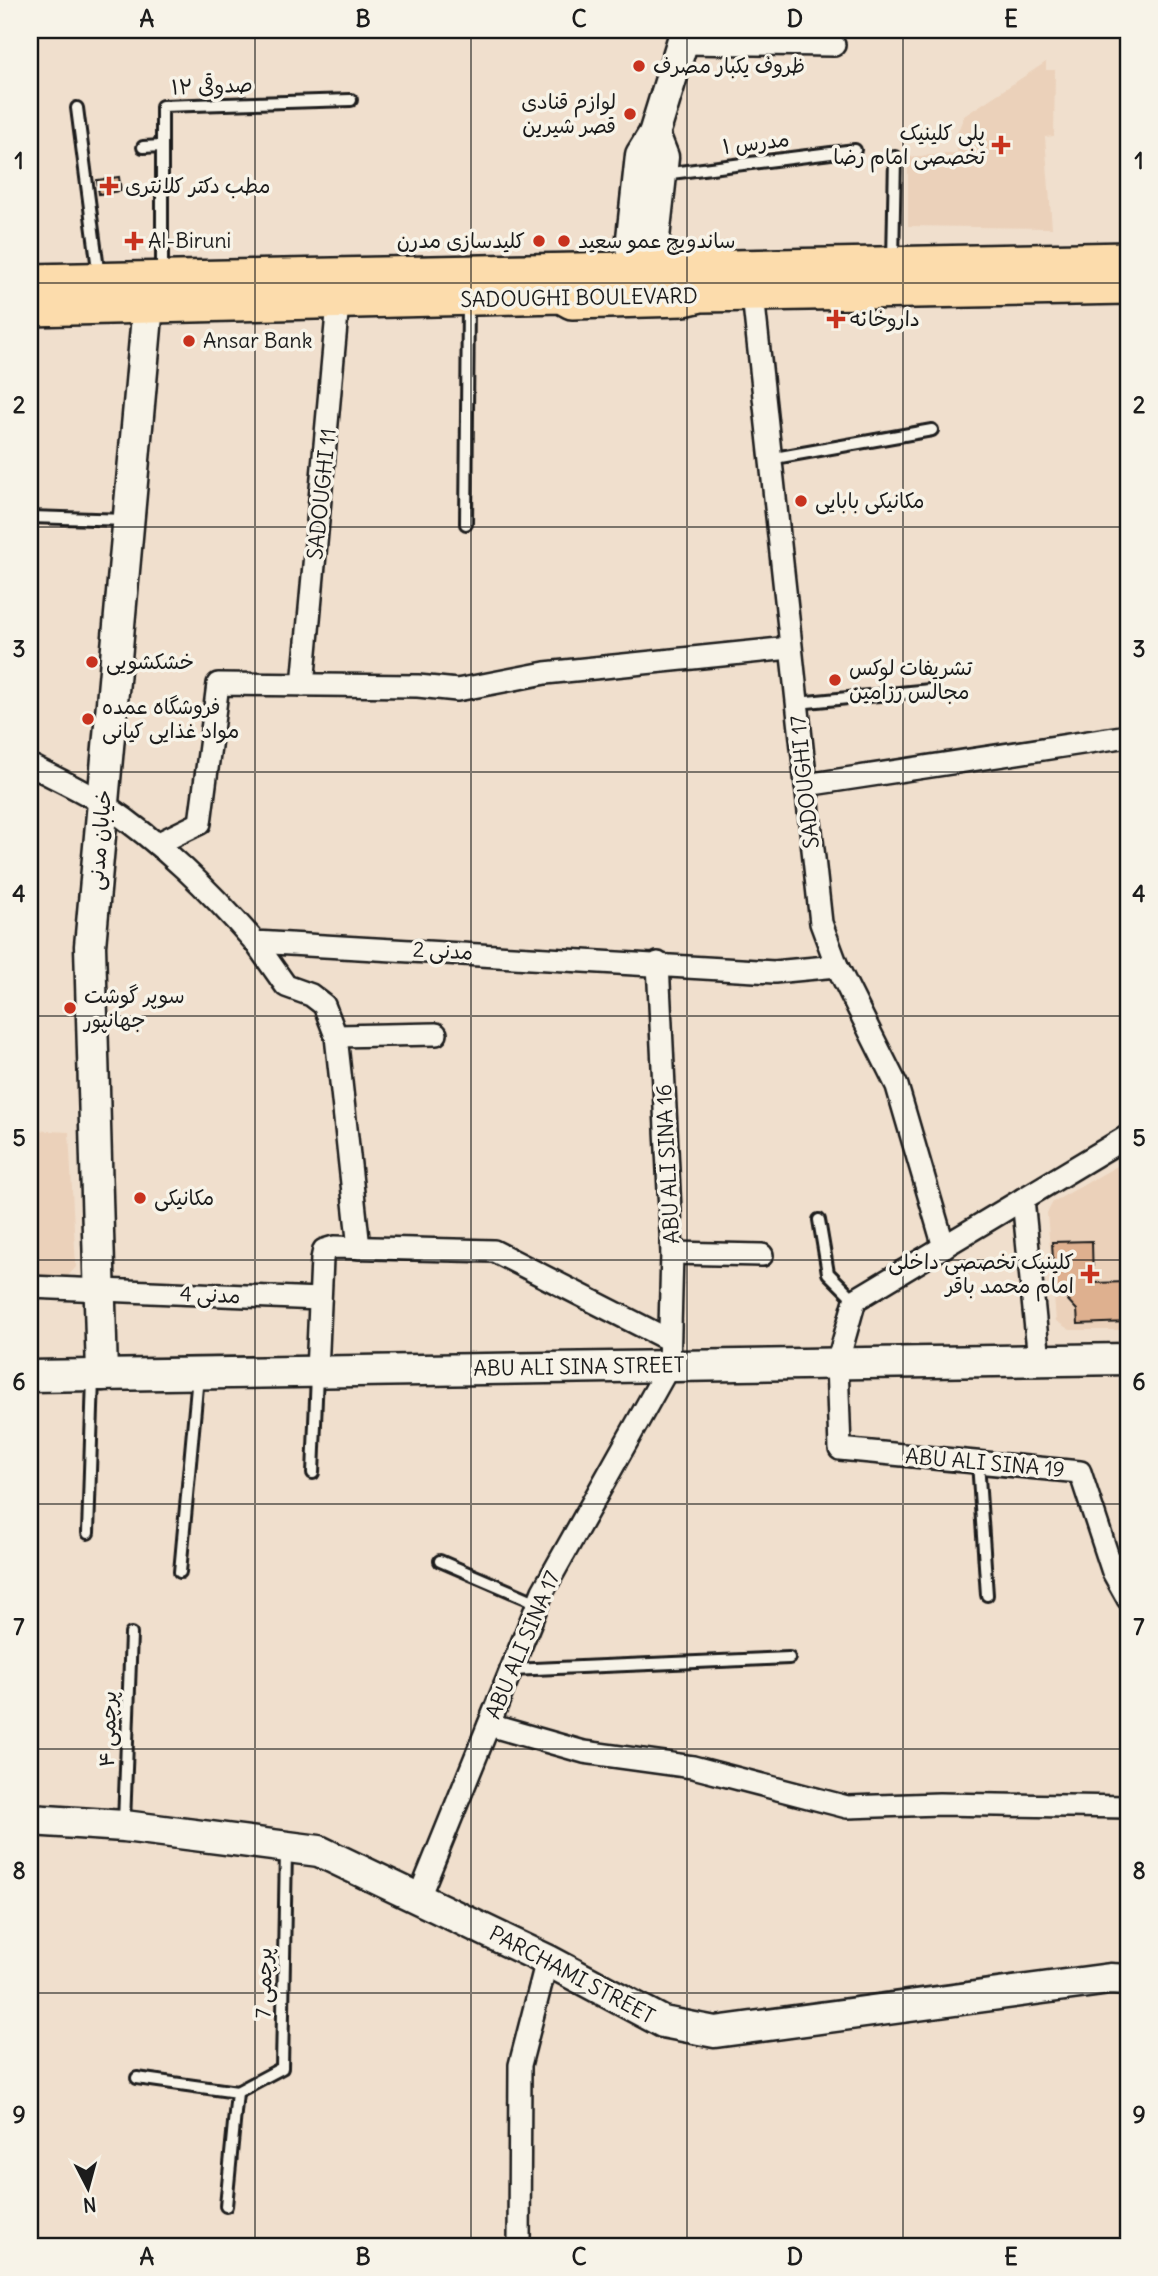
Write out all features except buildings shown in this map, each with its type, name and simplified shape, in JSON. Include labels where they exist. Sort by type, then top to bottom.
[{"type":"main road","name":"SADOUGHI BOULEVARD","points":[[30,281],[99,280],[162,290],[237,291],[603,270],[637,258],[893,264],[1128,259]]},
{"type":"main road","points":[[561,296],[572,291],[616,290],[637,258],[678,289],[701,295]]},
{"type":"main road","name":"SADOUGHI BOULEVARD","points":[[237,291],[338,303],[561,296],[572,302],[684,299],[701,295],[1128,287]]},
{"type":"main road","name":"SADOUGHI BOULEVARD","points":[[30,309],[162,290]]},
{"type":"street","points":[[637,258],[641,155],[654,134],[684,36],[834,45]]},
{"type":"street","points":[[637,258],[653,247],[663,157],[654,134]]},
{"type":"street","name":"خیابان مدنی","points":[[97,1375],[100,1290],[90,946],[129,520],[162,290]]},
{"type":"street","name":"SADOUGHI 17","points":[[752,295],[821,923],[837,966],[897,1086],[944,1247]]},
{"type":"street","name":"SADOUGHI 11","points":[[303,685],[338,303]]},
{"type":"street","points":[[157,845],[200,823],[218,684],[418,686],[457,690],[545,673],[790,648]]},
{"type":"street","points":[[806,785],[1128,736]]},
{"type":"street","points":[[30,765],[103,804],[157,845],[205,888],[255,942],[286,986],[311,995],[324,1005],[337,1036],[359,1248]]},
{"type":"street","name":"مدنی 2","points":[[255,942],[658,963],[774,972],[837,966]]},
{"type":"street","name":"ABU ALI SINA 16","points":[[658,963],[672,1253],[669,1353]]},
{"type":"street","points":[[337,1036],[436,1034]]},
{"type":"street","points":[[837,1363],[855,1300],[1128,1136]]},
{"type":"street","points":[[1023,1199],[1039,1360]]},
{"type":"street","points":[[317,1372],[324,1250],[359,1248],[494,1251],[669,1353]]},
{"type":"street","points":[[672,1253],[762,1255]]},
{"type":"street","name":"مدنی 4","points":[[30,1287],[320,1300]]},
{"type":"street","name":"ABU ALI SINA STREET","points":[[30,1376],[317,1372],[669,1353],[837,1363],[1128,1359]]},
{"type":"street","name":"ABU ALI SINA 17","points":[[419,1897],[537,1603],[669,1353]]},
{"type":"street","name":"ABU ALI SINA 19","points":[[837,1363],[840,1449],[1080,1472],[1113,1572],[1128,1599]]},
{"type":"street","points":[[489,1724],[583,1752],[693,1767],[847,1807],[939,1804],[1128,1807]]},
{"type":"street","name":"PARCHAMI STREET","points":[[30,1820],[124,1826],[319,1851],[547,1959],[663,2022],[715,2032],[1110,1979],[1128,1980]]},
{"type":"street","points":[[520,2246],[520,2065],[547,1959]]},
{"type":"lane","name":"صدوقی ۱۲","points":[[162,290],[162,106],[351,100]]},
{"type":"lane","points":[[77,108],[99,258],[99,280]]},
{"type":"lane","points":[[143,148],[162,146]]},
{"type":"lane","name":"مدرس ۱","points":[[661,174],[855,150]]},
{"type":"lane","points":[[893,264],[895,157]]},
{"type":"lane","points":[[466,524],[468,300]]},
{"type":"lane","points":[[769,459],[932,430]]},
{"type":"lane","points":[[30,517],[129,520]]},
{"type":"lane","points":[[797,703],[930,690]]},
{"type":"lane","points":[[819,1220],[828,1273],[855,1300]]},
{"type":"lane","points":[[313,1472],[317,1372]]},
{"type":"lane","points":[[180,1572],[198,1373]]},
{"type":"lane","points":[[88,1532],[97,1375]]},
{"type":"lane","points":[[978,1462],[987,1595]]},
{"type":"lane","points":[[440,1561],[537,1603]]},
{"type":"lane","name":"پرچمی ۴","points":[[124,1826],[131,1633]]},
{"type":"lane","points":[[511,1670],[789,1658]]},
{"type":"lane","name":"پرچمی 7","points":[[237,2092],[282,2068],[286,1847]]},
{"type":"lane","points":[[137,2078],[237,2092],[226,2206]]},
{"type":"shaded area","name":"پلی کلینیک تخصصی امام رضا","points":[[1046,62],[1046,70],[1055,70],[1054,136],[1045,137],[1052,228],[908,226],[908,157],[957,153],[956,136],[964,116]]},
{"type":"shaded area","points":[[30,1130],[69,1132],[76,1267],[67,1277],[30,1274]]},
{"type":"shaded area","name":"کلینیک تخصصی داخلی امام محمد باقر","points":[[1119,1165],[1128,1227],[1128,1330],[1070,1330],[1056,1321],[1047,1213],[1053,1202]]},
{"type":"place","name":"ظروف یکبار مصرف","points":[[639,66]]},
{"type":"place","name":"لوازم قنادی قصر شیرین","points":[[630,114]]},
{"type":"place","name":"پلی کلینیک تخصصی امام رضا","points":[[1001,145]]},
{"type":"place","name":"مطب دکتر کلانتری","points":[[109,186]]},
{"type":"place","name":"Al-Biruni","points":[[134,241]]},
{"type":"place","name":"کلیدسازی مدرن","points":[[539,241]]},
{"type":"place","name":"ساندویچ عمو سعید","points":[[564,241]]},
{"type":"place","name":"داروخانه","points":[[836,319]]},
{"type":"place","name":"Ansar Bank","points":[[189,341]]},
{"type":"place","name":"مکانیکی بابایی","points":[[801,501]]},
{"type":"place","name":"خشکشویی","points":[[92,662]]},
{"type":"place","name":"تشریفات لوکس مجالس رزامین","points":[[835,680]]},
{"type":"place","name":"فروشگاه عمده مواد غذایی کیانی","points":[[88,719]]},
{"type":"place","name":"سوپر گوشت جهانپور","points":[[70,1008]]},
{"type":"place","name":"مکانیکی","points":[[140,1198]]},
{"type":"place","name":"کلینیک تخصصی داخلی امام محمد باقر","points":[[1090,1274]]}]
